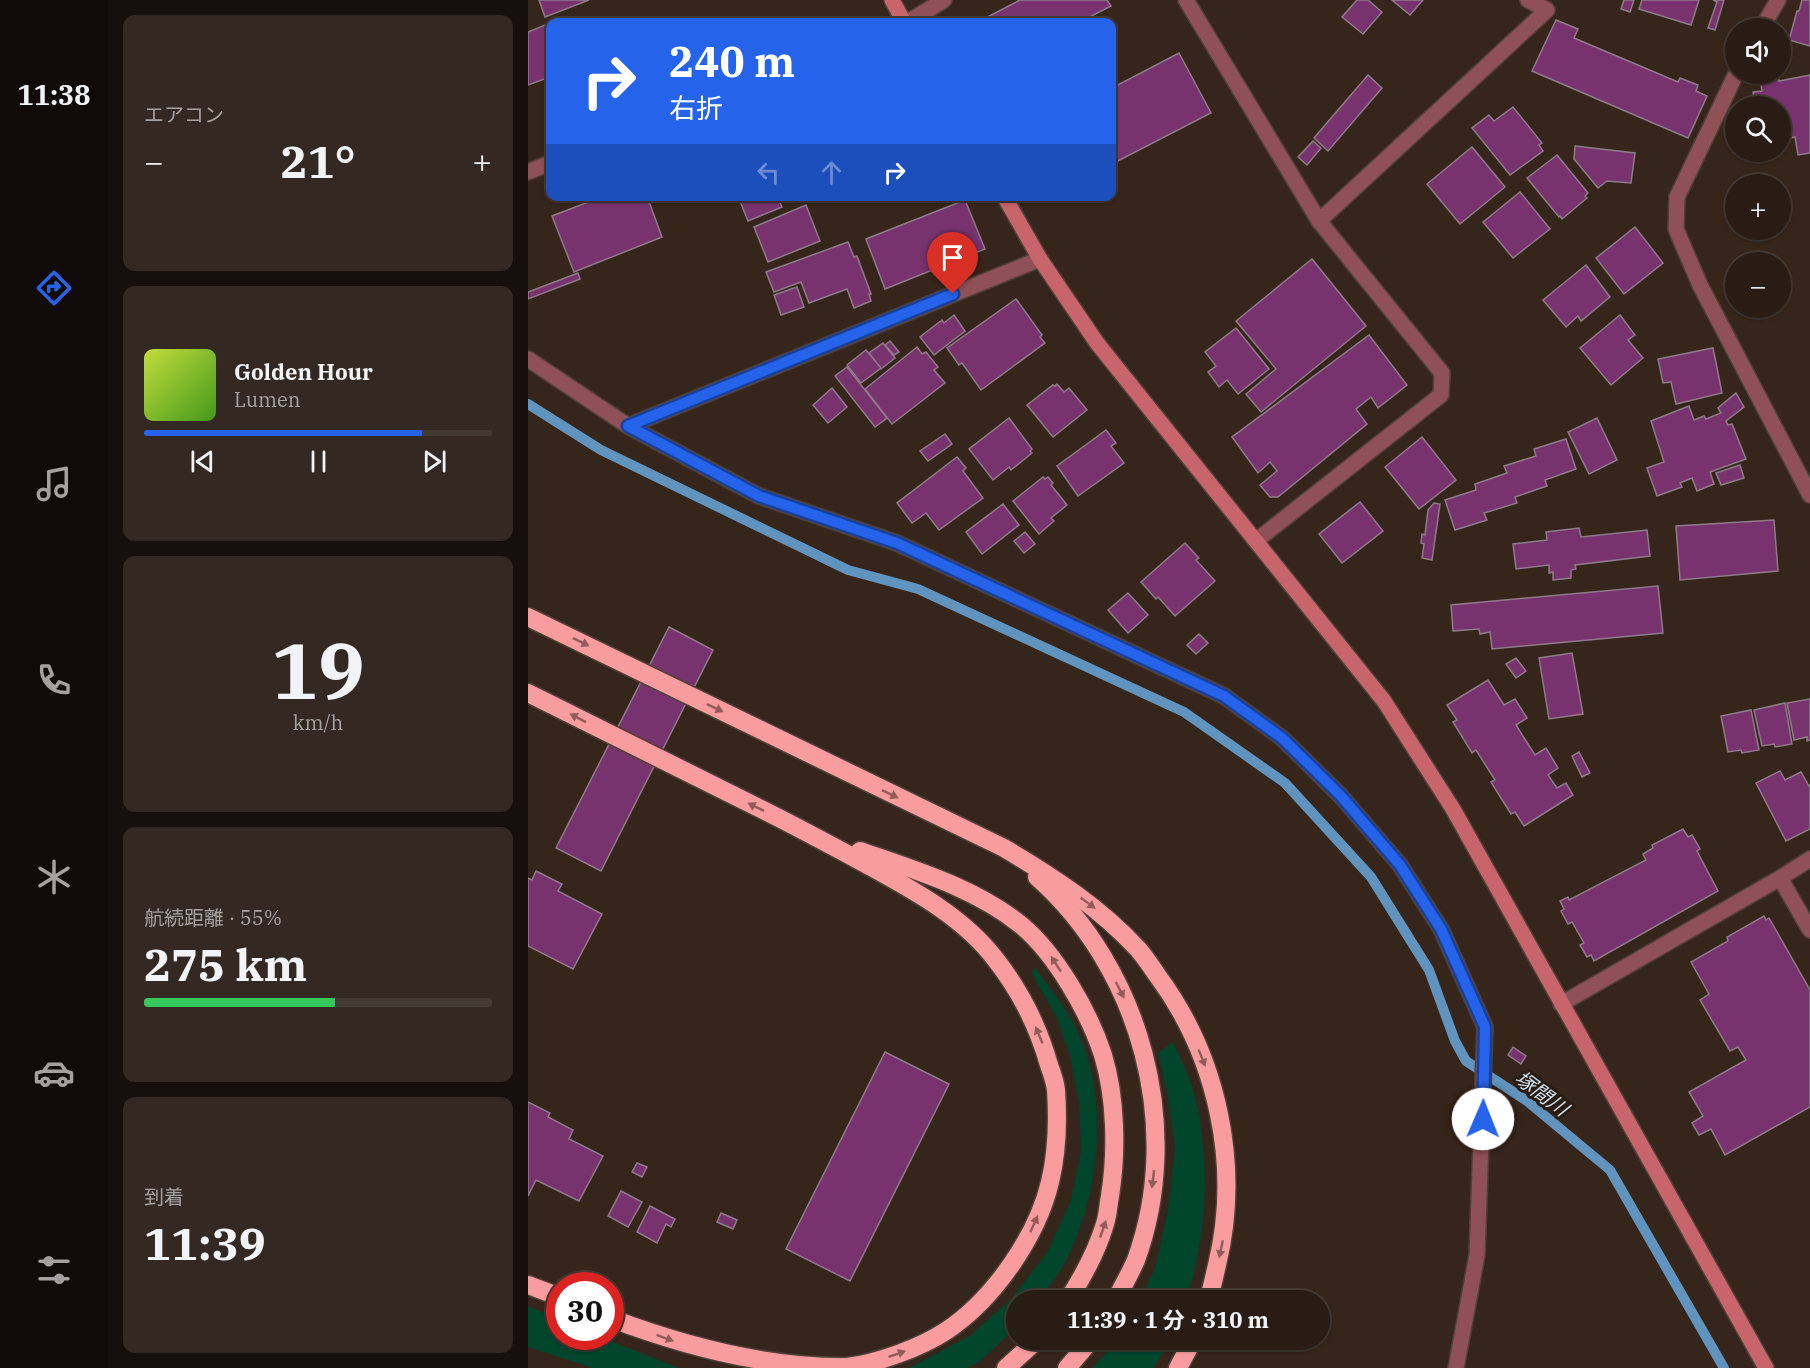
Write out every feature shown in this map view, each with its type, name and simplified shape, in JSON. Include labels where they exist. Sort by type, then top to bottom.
[{"type":"highway","points":[[528,617],[1004,848],[1055,879],[1098,911],[1140,950],[1170,992],[1192,1032],[1211,1079],[1223,1131],[1228,1189],[1223,1242],[1211,1290]]},
{"type":"highway","points":[[528,693],[809,832],[930,901],[963,926],[993,956],[1019,991],[1042,1038],[1056,1087],[1056,1138],[1050,1184],[1033,1227],[1013,1265],[981,1300],[946,1331],[900,1354],[848,1367],[798,1368],[744,1362],[688,1346],[624,1323]]},
{"type":"highway","points":[[809,832],[943,880],[986,902],[1021,926],[1053,958],[1080,1003],[1103,1056],[1113,1108],[1115,1165],[1105,1226],[1084,1275],[1074,1290]]},
{"type":"highway","points":[[1004,848],[1048,887],[1077,921],[1105,960],[1127,1004],[1145,1056],[1154,1107],[1156,1160],[1149,1210],[1136,1260],[1121,1290]]},
{"type":"highway","points":[[528,1285],[546,1292]]},
{"type":"highway","points":[[1006,1368],[1026,1350]]},
{"type":"highway","points":[[1067,1368],[1082,1350]]},
{"type":"highway","points":[[1178,1368],[1187,1350]]},
{"type":"street","points":[[892,0],[903,18]]},
{"type":"street","points":[[913,18],[945,0]]},
{"type":"street","points":[[1186,0],[1318,221],[1442,373],[1441,395],[1257,540]]},
{"type":"street","points":[[1318,221],[1547,10],[1528,0]]},
{"type":"street","points":[[1768,18],[1778,0]]},
{"type":"street","points":[[1732,84],[1677,198],[1676,229],[1700,285],[1810,495]]},
{"type":"street","points":[[528,172],[546,165]]},
{"type":"street","points":[[1007,201],[1040,259],[1097,343],[1384,701],[1453,809],[1766,1368]]},
{"type":"street","points":[[628,426],[1040,259]]},
{"type":"street","points":[[528,359],[628,426],[759,496],[897,543],[1224,696],[1282,738],[1340,795],[1400,865],[1424,901],[1441,929],[1485,1027],[1477,1255],[1456,1368]]},
{"type":"street","points":[[1561,1004],[1810,859]]},
{"type":"street","points":[[1780,878],[1810,930]]},
{"type":"green space","points":[[1035,967],[1076,1028],[1087,1055],[1094,1085],[1097,1115],[1097,1146],[1086,1207],[1065,1263],[1046,1290],[1018,1290],[1048,1251],[1071,1200],[1081,1151],[1079,1101],[1070,1056],[1057,1018],[1032,974]]},
{"type":"green space","points":[[1173,1042],[1193,1089],[1203,1141],[1205,1195],[1203,1223],[1199,1250],[1188,1290],[1144,1290],[1155,1269],[1168,1209],[1175,1148],[1168,1097],[1158,1053]]},
{"type":"green space","points":[[1006,1303],[1006,1337],[978,1363],[967,1368],[909,1368],[971,1335]]},
{"type":"green space","points":[[528,1306],[546,1314],[546,1350],[624,1350],[624,1346],[679,1368],[593,1368],[528,1347]]},
{"type":"green space","points":[[1108,1350],[1164,1350],[1154,1368],[1093,1368]]},
{"type":"building","points":[[539,0],[589,0],[545,17]]},
{"type":"building","points":[[1020,0],[1107,0],[1111,6],[1088,18],[986,18]]},
{"type":"building","points":[[1357,0],[1368,0],[1382,12],[1363,34],[1342,17]]},
{"type":"building","points":[[1392,0],[1423,0],[1410,15]]},
{"type":"building","points":[[1624,0],[1634,0],[1630,12],[1621,9]]},
{"type":"building","points":[[1642,0],[1699,0],[1691,25],[1639,9]]},
{"type":"building","points":[[1713,0],[1724,0],[1715,30],[1708,28],[1717,2]]},
{"type":"building","points":[[1802,0],[1810,0],[1810,46],[1791,41],[1791,33],[1797,11],[1799,11]]},
{"type":"building","points":[[1556,20],[1578,29],[1574,38],[1678,82],[1680,78],[1698,85],[1696,91],[1707,96],[1688,138],[1532,71]]},
{"type":"building","points":[[546,25],[546,78],[528,85],[528,32]]},
{"type":"building","points":[[1179,53],[1211,113],[1116,162],[1116,86]]},
{"type":"building","points":[[1368,75],[1382,88],[1328,151],[1314,138]]},
{"type":"building","points":[[1810,75],[1810,153],[1798,155],[1795,137],[1791,138],[1791,96],[1754,96],[1753,92],[1762,91],[1761,84],[1791,84],[1791,79]]},
{"type":"building","points":[[1513,107],[1542,143],[1539,145],[1543,151],[1510,175],[1472,128],[1489,115],[1494,121]]},
{"type":"building","points":[[1313,141],[1321,148],[1307,165],[1298,157]]},
{"type":"building","points":[[1575,146],[1635,153],[1631,183],[1607,181],[1598,188],[1574,159]]},
{"type":"building","points":[[1472,147],[1505,187],[1460,224],[1427,184]]},
{"type":"building","points":[[1557,155],[1588,193],[1585,196],[1587,198],[1562,219],[1527,178]]},
{"type":"building","points":[[1520,192],[1550,229],[1513,258],[1483,222]]},
{"type":"building","points":[[591,201],[649,201],[662,237],[574,272],[552,216]]},
{"type":"building","points":[[740,201],[779,201],[782,207],[748,221]]},
{"type":"building","points":[[965,201],[985,249],[885,289],[866,239]]},
{"type":"building","points":[[806,205],[820,241],[768,262],[754,227]]},
{"type":"building","points":[[1635,227],[1663,263],[1624,294],[1596,258]]},
{"type":"building","points":[[848,242],[854,257],[857,256],[871,294],[869,294],[871,301],[854,308],[847,289],[809,303],[801,282],[774,292],[766,272]]},
{"type":"building","points":[[1312,259],[1366,326],[1261,412],[1246,394],[1276,369],[1236,321]]},
{"type":"building","points":[[1586,265],[1610,297],[1581,321],[1578,316],[1566,327],[1543,300]]},
{"type":"building","points":[[578,273],[580,279],[528,299],[528,292]]},
{"type":"building","points":[[797,287],[804,307],[781,315],[774,295]]},
{"type":"building","points":[[1016,299],[1042,335],[1040,337],[1045,343],[981,390],[962,363],[959,365],[947,348]]},
{"type":"building","points":[[954,315],[965,331],[934,355],[920,337],[942,320],[944,323]]},
{"type":"building","points":[[1620,315],[1635,335],[1628,340],[1643,358],[1611,385],[1580,348]]},
{"type":"building","points":[[1236,328],[1269,369],[1238,394],[1227,380],[1219,387],[1208,372],[1216,366],[1205,352]]},
{"type":"building","points":[[1369,335],[1407,385],[1378,408],[1371,397],[1356,409],[1367,424],[1278,497],[1270,497],[1260,485],[1277,471],[1270,462],[1258,473],[1232,437]]},
{"type":"building","points":[[890,341],[899,352],[894,355],[885,345]]},
{"type":"building","points":[[883,343],[895,358],[881,369],[869,353]]},
{"type":"building","points":[[917,347],[922,354],[926,352],[938,367],[934,370],[945,383],[892,424],[865,389]]},
{"type":"building","points":[[1713,348],[1722,393],[1676,404],[1671,382],[1663,383],[1658,359]]},
{"type":"building","points":[[866,350],[881,368],[861,383],[847,365]]},
{"type":"building","points":[[847,367],[887,418],[875,427],[835,376]]},
{"type":"building","points":[[1057,384],[1064,392],[1069,388],[1087,410],[1053,437],[1027,405]]},
{"type":"building","points":[[832,388],[847,407],[828,423],[813,405]]},
{"type":"building","points":[[1736,393],[1744,407],[1726,421],[1728,425],[1732,424],[1746,459],[1710,472],[1714,484],[1697,491],[1692,478],[1680,483],[1682,487],[1657,496],[1647,468],[1664,462],[1651,421],[1689,406],[1694,420],[1704,416],[1706,419],[1721,413],[1718,408]]},
{"type":"building","points":[[1009,418],[1032,449],[1030,451],[1032,453],[1011,470],[1009,467],[993,480],[969,449]]},
{"type":"building","points":[[1597,418],[1617,460],[1589,474],[1568,432]]},
{"type":"building","points":[[1106,430],[1116,443],[1111,446],[1124,463],[1078,496],[1057,466]]},
{"type":"building","points":[[945,434],[952,444],[928,461],[920,451]]},
{"type":"building","points":[[1422,437],[1456,480],[1419,509],[1385,467]]},
{"type":"building","points":[[1566,439],[1576,469],[1545,480],[1547,486],[1515,497],[1517,503],[1484,513],[1487,520],[1455,530],[1445,500],[1476,490],[1475,484],[1507,473],[1504,466],[1536,456],[1534,449]]},
{"type":"building","points":[[957,457],[966,468],[963,471],[983,498],[939,530],[926,513],[912,523],[897,503]]},
{"type":"building","points":[[1740,465],[1744,478],[1721,485],[1716,473]]},
{"type":"building","points":[[1043,477],[1045,479],[1048,477],[1053,483],[1051,485],[1067,505],[1051,518],[1054,521],[1039,534],[1013,501]]},
{"type":"building","points":[[1360,502],[1383,531],[1342,563],[1319,534]]},
{"type":"building","points":[[1434,503],[1440,504],[1432,560],[1422,558],[1424,544],[1421,543],[1422,534],[1425,535],[1428,510]]},
{"type":"building","points":[[1003,504],[1019,525],[982,554],[966,532]]},
{"type":"building","points":[[1774,520],[1778,571],[1680,580],[1676,526]]},
{"type":"building","points":[[1579,528],[1581,537],[1647,530],[1650,556],[1575,565],[1576,569],[1571,570],[1571,578],[1553,580],[1553,572],[1549,573],[1549,565],[1516,569],[1513,544],[1547,540],[1546,532]]},
{"type":"building","points":[[1025,532],[1035,544],[1024,553],[1014,541]]},
{"type":"building","points":[[1185,543],[1199,558],[1196,560],[1215,581],[1175,616],[1141,582]]},
{"type":"building","points":[[1658,586],[1663,633],[1492,649],[1490,632],[1480,634],[1479,629],[1453,631],[1451,605]]},
{"type":"building","points":[[1128,593],[1148,615],[1128,633],[1108,610]]},
{"type":"building","points":[[669,627],[713,650],[601,871],[556,848]]},
{"type":"building","points":[[1199,634],[1208,643],[1196,654],[1187,645]]},
{"type":"building","points":[[1572,653],[1583,714],[1549,719],[1539,658]]},
{"type":"building","points":[[1516,658],[1526,671],[1516,678],[1506,664]]},
{"type":"building","points":[[1488,680],[1504,705],[1515,699],[1527,718],[1516,725],[1535,755],[1546,748],[1558,768],[1548,775],[1557,788],[1566,783],[1573,795],[1524,826],[1515,812],[1511,814],[1491,782],[1495,780],[1476,750],[1472,753],[1453,722],[1457,720],[1447,705]]},
{"type":"building","points":[[1810,699],[1810,740],[1807,741],[1807,737],[1794,740],[1787,703]]},
{"type":"building","points":[[1785,703],[1792,744],[1775,747],[1774,744],[1762,746],[1754,710]]},
{"type":"building","points":[[1751,710],[1759,750],[1742,753],[1741,750],[1728,752],[1721,716]]},
{"type":"building","points":[[1579,752],[1590,773],[1582,777],[1572,756]]},
{"type":"building","points":[[1780,771],[1785,780],[1801,772],[1810,785],[1810,829],[1786,841],[1756,783]]},
{"type":"building","points":[[1683,829],[1688,837],[1692,835],[1700,849],[1697,851],[1718,891],[1594,961],[1591,955],[1587,957],[1580,945],[1584,943],[1572,922],[1568,924],[1561,911],[1564,909],[1560,901],[1568,897],[1569,900],[1646,860],[1643,854],[1653,848],[1652,845]]},
{"type":"building","points":[[536,871],[562,884],[558,891],[602,914],[573,969],[528,946],[528,878],[532,880]]},
{"type":"building","points":[[1764,916],[1766,920],[1769,918],[1810,990],[1810,1107],[1725,1155],[1711,1129],[1699,1135],[1692,1123],[1703,1116],[1689,1092],[1746,1060],[1738,1047],[1730,1051],[1700,1000],[1709,994],[1691,962],[1728,941],[1727,937]]},
{"type":"building","points":[[1513,1047],[1526,1056],[1521,1064],[1508,1055]]},
{"type":"building","points":[[885,1052],[949,1084],[850,1281],[786,1249]]},
{"type":"building","points":[[528,1102],[550,1113],[548,1117],[573,1130],[569,1139],[603,1156],[579,1201],[536,1180],[528,1196]]},
{"type":"building","points":[[637,1163],[647,1167],[642,1177],[632,1172]]},
{"type":"building","points":[[621,1191],[642,1202],[628,1227],[608,1216]]},
{"type":"building","points":[[650,1206],[675,1219],[671,1227],[666,1224],[657,1243],[637,1232]]},
{"type":"building","points":[[721,1213],[737,1220],[733,1229],[717,1222]]},
{"type":"waterway","name":"塚間川","points":[[528,404],[601,450],[848,570],[918,589],[1184,712],[1285,783],[1371,877],[1429,970],[1455,1041],[1466,1061],[1527,1101],[1610,1170],[1724,1368]]},
{"type":"route","points":[[953,294],[628,426],[759,496],[897,543],[1132,655],[1224,696],[1282,738],[1340,795],[1400,865],[1441,929],[1485,1027],[1483,1119]]}]
